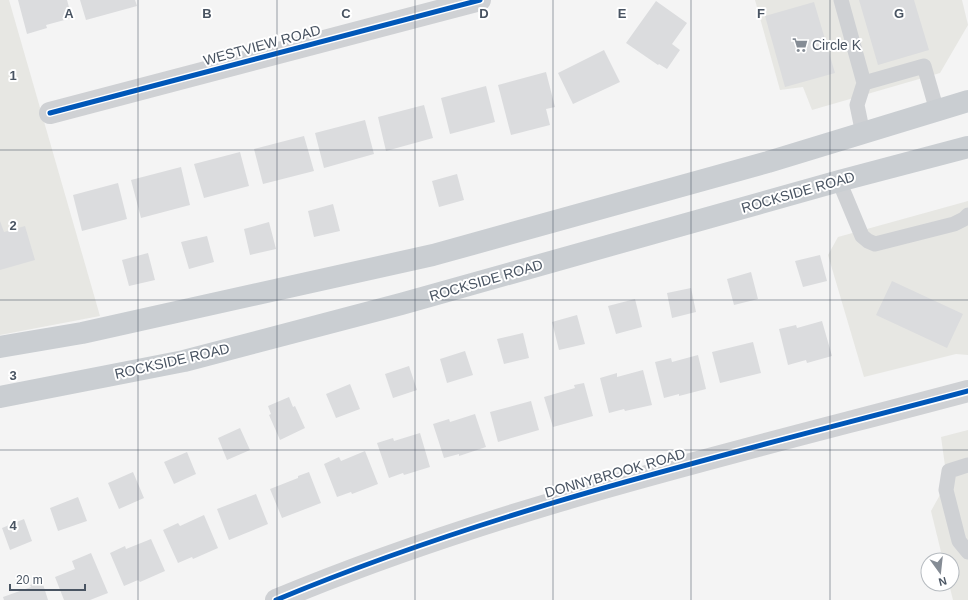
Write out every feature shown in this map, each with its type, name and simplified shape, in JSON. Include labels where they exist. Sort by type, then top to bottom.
[{"type":"main road","points":[[0,347],[82,333],[433,255],[863,134],[968,102]]},
{"type":"main road","name":"ROCKSIDE ROAD","points":[[0,397],[184,361],[402,304],[839,181],[968,147]]},
{"type":"street","name":"WESTVIEW ROAD","points":[[50,113],[480,0]]},
{"type":"street","name":"DONNYBROOK ROAD","points":[[276,600],[407,548],[492,520],[681,467],[968,391]]},
{"type":"lane","points":[[841,0],[864,83],[857,105],[863,134]]},
{"type":"lane","points":[[864,83],[924,66],[937,111]]},
{"type":"lane","points":[[839,181],[862,236],[875,244],[954,224],[964,219],[968,215]]},
{"type":"lane","points":[[968,465],[949,471],[946,490],[959,541],[968,552]]},
{"type":"shaded area","points":[[0,0],[9,0],[100,316],[0,335]]},
{"type":"shaded area","points":[[755,0],[962,0],[968,25],[940,73],[812,110],[803,87],[780,90]]},
{"type":"shaded area","points":[[968,201],[968,355],[956,354],[864,377],[828,255],[838,237]]},
{"type":"shaded area","points":[[968,430],[968,600],[953,600],[951,592],[960,592],[960,552],[941,552],[931,511],[941,493],[946,473],[941,437]]},
{"type":"building","points":[[18,0],[67,0],[72,18],[46,25],[47,28],[27,34]]},
{"type":"building","points":[[80,0],[135,0],[137,6],[86,20]]},
{"type":"building","name":"Circle K","points":[[859,0],[914,0],[929,50],[878,65]]},
{"type":"building","points":[[656,1],[687,23],[672,44],[680,50],[667,69],[659,64],[658,65],[626,43]]},
{"type":"building","name":"Circle K","points":[[814,2],[835,73],[785,87],[765,16]]},
{"type":"building","points":[[604,50],[620,82],[573,104],[558,73]]},
{"type":"building","points":[[546,72],[555,107],[546,109],[550,125],[511,135],[498,85]]},
{"type":"building","points":[[486,86],[495,122],[450,134],[441,98]]},
{"type":"building","points":[[424,105],[433,138],[386,151],[378,117]]},
{"type":"building","points":[[365,120],[374,154],[324,168],[315,133]]},
{"type":"building","points":[[304,136],[314,171],[263,184],[254,149]]},
{"type":"building","points":[[240,152],[249,186],[204,198],[194,164]]},
{"type":"building","points":[[181,167],[190,205],[141,218],[131,180]]},
{"type":"building","points":[[457,174],[464,200],[439,207],[432,181]]},
{"type":"building","points":[[118,183],[127,219],[82,231],[73,195]]},
{"type":"building","points":[[333,204],[340,231],[314,237],[308,211]]},
{"type":"building","points":[[0,221],[4,232],[25,226],[35,260],[0,270]]},
{"type":"building","points":[[269,222],[276,249],[250,255],[244,229]]},
{"type":"building","points":[[207,236],[214,262],[189,269],[181,242]]},
{"type":"building","points":[[148,253],[155,280],[129,286],[122,260]]},
{"type":"building","points":[[820,255],[827,281],[803,287],[795,261]]},
{"type":"building","points":[[751,272],[758,299],[734,305],[727,279]]},
{"type":"building","points":[[892,281],[963,314],[947,348],[876,315]]},
{"type":"building","points":[[691,288],[696,312],[672,318],[667,293]]},
{"type":"building","points":[[635,299],[642,327],[616,334],[608,306]]},
{"type":"building","points":[[577,315],[585,344],[559,350],[552,322]]},
{"type":"building","points":[[822,321],[832,356],[807,363],[806,360],[788,365],[779,329],[796,325],[797,328]]},
{"type":"building","points":[[523,333],[529,358],[504,364],[497,339]]},
{"type":"building","points":[[753,342],[761,373],[720,383],[712,352]]},
{"type":"building","points":[[465,351],[473,375],[447,383],[440,359]]},
{"type":"building","points":[[698,355],[706,389],[664,398],[655,362],[671,358],[672,362]]},
{"type":"building","points":[[409,366],[417,390],[393,398],[385,374]]},
{"type":"building","points":[[643,370],[652,405],[609,413],[600,378],[617,373],[617,377]]},
{"type":"building","points":[[584,383],[593,416],[553,427],[544,397],[575,388],[574,385]]},
{"type":"building","points":[[350,384],[360,409],[336,418],[326,394]]},
{"type":"building","points":[[289,397],[293,407],[295,406],[305,428],[280,440],[269,415],[271,414],[268,406]]},
{"type":"building","points":[[531,401],[539,430],[498,442],[490,412]]},
{"type":"building","points":[[475,414],[486,447],[459,456],[459,454],[444,458],[433,424],[449,419],[450,422]]},
{"type":"building","points":[[240,428],[250,450],[227,460],[218,438]]},
{"type":"building","points":[[420,433],[430,467],[404,475],[403,473],[389,478],[377,443],[393,438],[394,441]]},
{"type":"building","points":[[365,451],[378,484],[352,494],[351,492],[337,497],[324,464],[339,457],[341,461]]},
{"type":"building","points":[[187,452],[196,474],[174,484],[164,462]]},
{"type":"building","points":[[133,472],[144,498],[119,509],[108,483]]},
{"type":"building","points":[[309,472],[321,503],[282,518],[270,489]]},
{"type":"building","points":[[256,494],[268,524],[229,540],[217,509]]},
{"type":"building","points":[[78,497],[87,521],[58,531],[50,508]]},
{"type":"building","points":[[204,515],[218,548],[193,559],[192,557],[178,563],[163,530],[178,523],[180,526]]},
{"type":"building","points":[[24,519],[32,541],[10,550],[2,528]]},
{"type":"building","points":[[151,539],[165,571],[140,582],[138,580],[124,586],[110,553],[125,546],[126,549]]},
{"type":"building","points":[[91,553],[108,593],[90,600],[64,600],[55,577],[75,569],[72,561]]},
{"type":"building","points":[[42,581],[48,600],[4,600],[3,597],[31,587],[30,585]]},
{"type":"cycle path","points":[[50,113],[480,0]]},
{"type":"cycle path","points":[[276,600],[360,567],[445,537],[532,509],[705,460],[968,391]]},
{"type":"place","name":"Circle K","points":[[800,45]]}]
